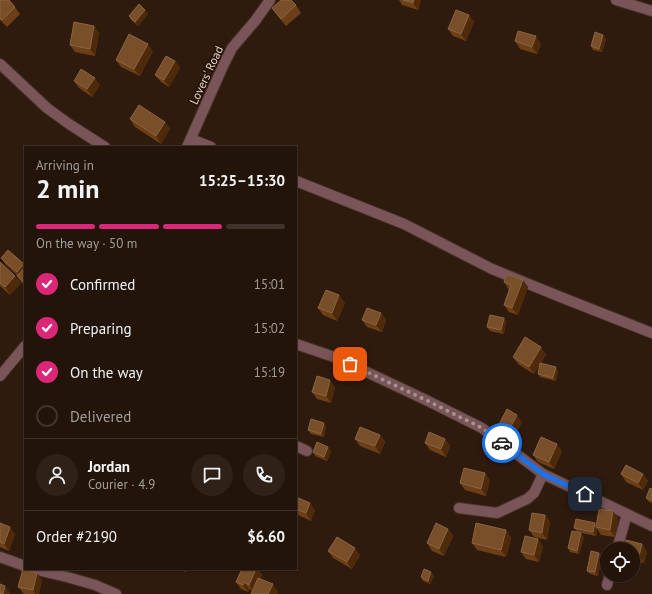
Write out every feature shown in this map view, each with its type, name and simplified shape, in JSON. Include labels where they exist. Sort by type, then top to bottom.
[{"type":"street","name":"Lovers' Road","points":[[189,143],[232,48],[255,21],[270,0]]},
{"type":"street","points":[[616,0],[652,11]]},
{"type":"street","points":[[0,64],[47,108],[103,146]]},
{"type":"street","points":[[189,143],[206,146]]},
{"type":"street","points":[[297,181],[404,224],[492,269],[652,333]]},
{"type":"street","points":[[297,344],[337,358],[482,428],[543,474],[652,526]]},
{"type":"street","points":[[1,373],[24,347]]},
{"type":"street","points":[[297,446],[307,451]]},
{"type":"street","points":[[459,508],[497,513],[527,499],[534,493],[543,474]]},
{"type":"street","points":[[619,542],[627,514]]},
{"type":"street","points":[[0,557],[24,566]]},
{"type":"street","points":[[37,570],[88,583],[116,594]]},
{"type":"building","points":[[0,0],[9,0],[15,7],[2,20],[0,18]]},
{"type":"building","points":[[281,0],[291,0],[296,5],[281,19],[272,8]]},
{"type":"building","points":[[403,0],[414,0],[413,3]]},
{"type":"building","points":[[139,4],[145,10],[135,22],[129,16]]},
{"type":"building","points":[[456,10],[469,15],[461,34],[448,29]]},
{"type":"building","points":[[74,22],[94,26],[90,49],[70,45]]},
{"type":"building","points":[[518,31],[536,36],[532,47],[515,41]]},
{"type":"building","points":[[595,32],[603,35],[599,49],[591,46]]},
{"type":"building","points":[[129,34],[148,44],[134,69],[116,60]]},
{"type":"building","points":[[166,56],[175,61],[164,80],[155,75]]},
{"type":"building","points":[[81,69],[95,78],[87,89],[74,81]]},
{"type":"building","points":[[139,105],[165,122],[156,136],[130,119]]},
{"type":"building","points":[[8,250],[24,264],[17,272],[1,258]]},
{"type":"building","points":[[0,262],[15,276],[5,287],[0,283]]},
{"type":"building","points":[[24,268],[24,282],[17,276]]},
{"type":"building","points":[[507,274],[523,280],[512,308],[504,305],[511,285],[504,282]]},
{"type":"building","points":[[326,290],[339,295],[332,313],[318,308]]},
{"type":"building","points":[[367,308],[381,313],[376,325],[362,320]]},
{"type":"building","points":[[490,315],[504,318],[501,330],[487,327]]},
{"type":"building","points":[[525,337],[541,347],[529,367],[513,357]]},
{"type":"building","points":[[540,363],[556,367],[553,378],[538,374]]},
{"type":"building","points":[[317,376],[330,380],[326,396],[312,392]]},
{"type":"building","points":[[507,409],[517,415],[508,432],[498,426]]},
{"type":"building","points":[[311,419],[324,423],[321,434],[308,430]]},
{"type":"building","points":[[360,427],[380,435],[375,446],[355,439]]},
{"type":"building","points":[[429,432],[445,439],[441,449],[425,443]]},
{"type":"building","points":[[541,437],[557,444],[549,462],[533,455]]},
{"type":"building","points":[[317,442],[328,447],[324,457],[313,452]]},
{"type":"building","points":[[626,465],[643,474],[638,483],[621,474]]},
{"type":"building","points":[[464,468],[485,473],[481,489],[460,483]]},
{"type":"building","points":[[650,488],[652,489],[652,500],[646,498]]},
{"type":"building","points":[[297,497],[310,503],[306,513],[297,509]]},
{"type":"building","points":[[599,509],[613,511],[610,530],[596,527]]},
{"type":"building","points":[[532,513],[545,515],[542,533],[529,530]]},
{"type":"building","points":[[576,519],[595,523],[593,532],[574,528]]},
{"type":"building","points":[[0,523],[10,527],[4,544],[0,542]]},
{"type":"building","points":[[436,523],[448,529],[439,549],[427,543]]},
{"type":"building","points":[[476,523],[506,530],[501,550],[472,543]]},
{"type":"building","points":[[572,531],[581,533],[577,551],[568,548]]},
{"type":"building","points":[[525,536],[538,539],[534,555],[521,552]]},
{"type":"building","points":[[337,537],[355,548],[347,562],[328,551]]},
{"type":"building","points":[[591,551],[599,553],[595,572],[587,571]]},
{"type":"building","points":[[23,569],[37,573],[33,590],[18,587]]},
{"type":"building","points":[[424,569],[431,572],[428,581],[421,577]]},
{"type":"building","points":[[242,570],[256,570],[249,585],[244,582],[243,585],[236,582]]},
{"type":"building","points":[[258,578],[273,584],[268,594],[251,594]]},
{"type":"building","points":[[0,584],[5,586],[3,594],[0,594]]},
{"type":"way so far","points":[[350,364],[482,428],[502,443]]},
{"type":"route","points":[[502,443],[543,474],[585,494]]}]
